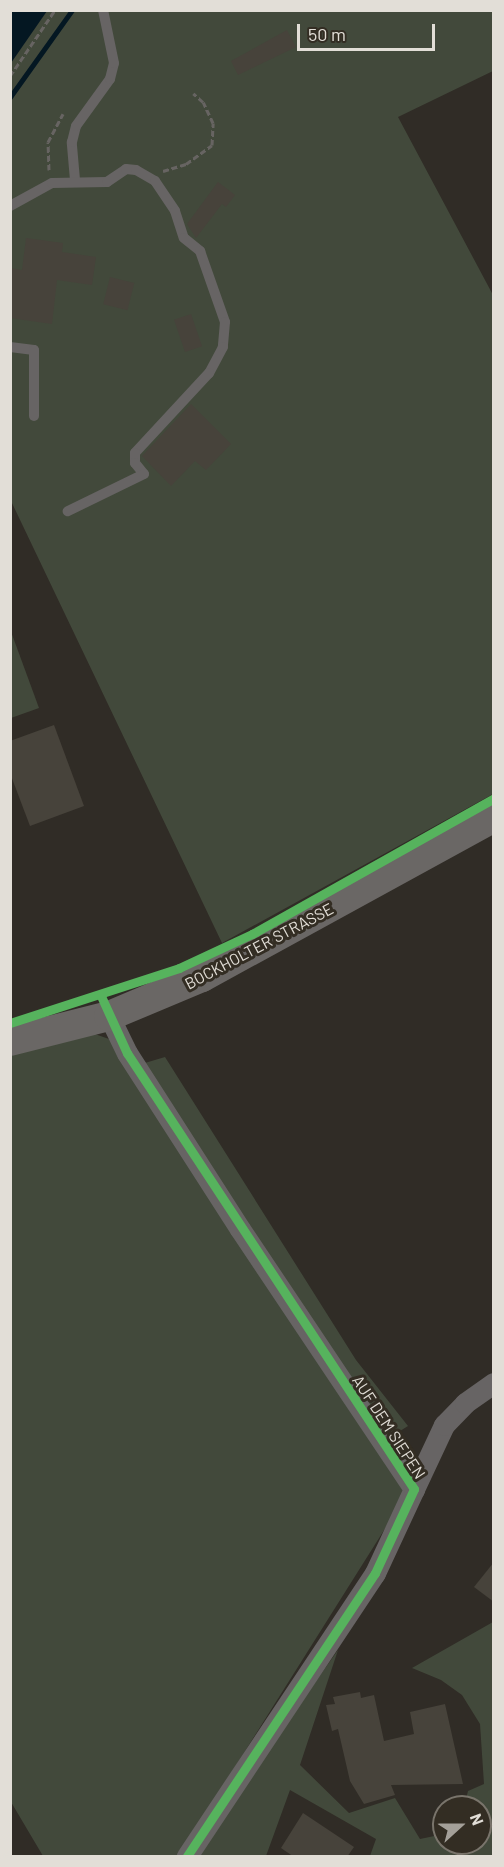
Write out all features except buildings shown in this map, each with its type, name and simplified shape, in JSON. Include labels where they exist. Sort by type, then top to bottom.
[{"type":"street","name":"BOCKHOLTER STRASSE","points":[[10,1041],[109,1016],[202,977],[494,817]]},
{"type":"street","name":"AUF DEM SIEPEN","points":[[109,1016],[127,1053],[234,1220],[414,1489],[375,1573],[187,1857]]},
{"type":"street","points":[[414,1489],[444,1425],[465,1403],[494,1383]]},
{"type":"lane","points":[[75,180],[72,142],[76,126],[110,79],[114,63],[103,10]]},
{"type":"lane","points":[[10,206],[52,183],[75,180],[107,182],[126,169],[146,176],[160,189],[174,211],[184,238],[200,251],[207,265],[225,322],[223,347],[189,397],[135,453],[135,463],[144,474],[68,511]]},
{"type":"lane","points":[[10,347],[34,350],[34,416]]},
{"type":"path","points":[[10,76],[56,10]]},
{"type":"path","points":[[146,176],[186,164],[212,145],[213,123],[203,102],[193,93]]},
{"type":"path","points":[[52,183],[46,156],[48,141],[63,114]]},
{"type":"green space","points":[[11,11],[493,11],[493,71],[398,117],[493,295],[493,794],[222,943],[11,501]]},
{"type":"green space","points":[[10,629],[39,708],[11,718],[10,718]]},
{"type":"green space","points":[[92,1033],[109,1039],[128,1068],[165,1057],[356,1360],[408,1426],[376,1446],[402,1487],[403,1500],[179,1856],[43,1856],[11,1802],[10,1052]]},
{"type":"green space","points":[[493,1622],[493,1856],[370,1856],[376,1839],[290,1790],[266,1856],[193,1856],[338,1650],[300,1765],[349,1813],[395,1798],[420,1839],[432,1836],[432,1855],[492,1855],[492,1795],[467,1795],[468,1791],[484,1784],[480,1724],[462,1695],[441,1680],[412,1668]]},
{"type":"water","points":[[10,11],[47,11],[11,63]]},
{"type":"waterway","points":[[10,97],[72,10]]},
{"type":"cycle path","points":[[10,1023],[179,968],[252,934],[494,798]]},
{"type":"cycle path","points":[[101,996],[127,1053],[414,1489],[375,1573],[187,1856]]}]
